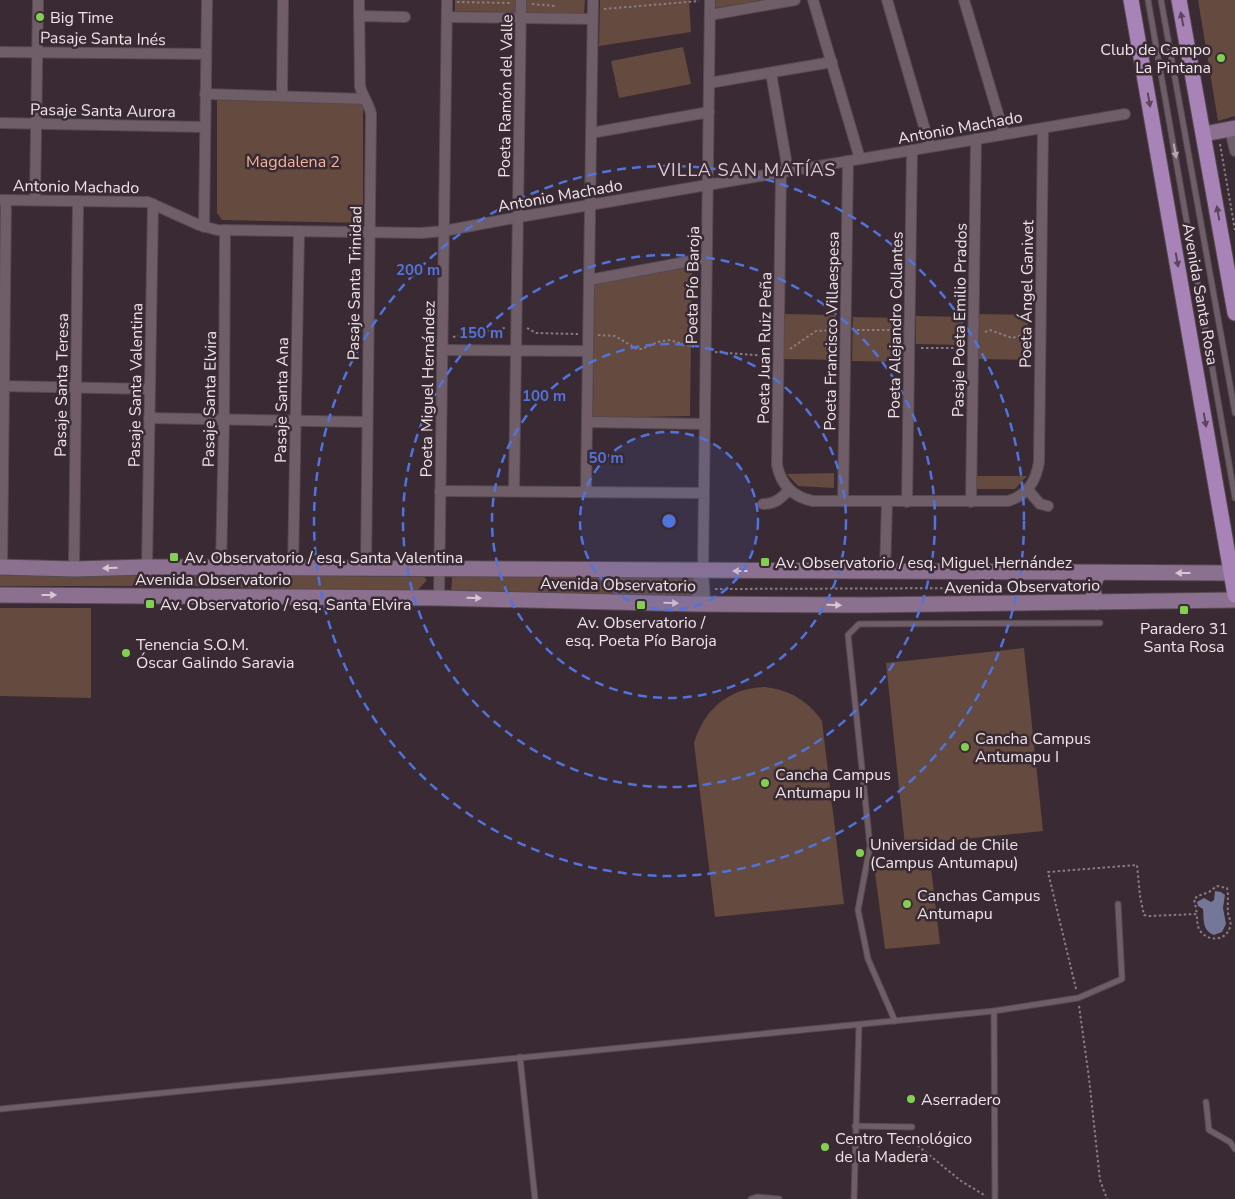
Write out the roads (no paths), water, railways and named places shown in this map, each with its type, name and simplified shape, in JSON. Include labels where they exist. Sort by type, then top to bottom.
[{"type":"main road","name":"Avenida Santa Rosa","points":[[1131,0],[1233,573],[1235,595]]},
{"type":"main road","name":"Avenida Santa Rosa","points":[[1179,0],[1235,309]]},
{"type":"main road","points":[[1204,134],[1233,129]]},
{"type":"main road","name":"Avenida Observatorio","points":[[1,567],[74,569],[147,567],[366,570],[1233,573]]},
{"type":"main road","points":[[1097,602],[1093,588],[1099,573]]},
{"type":"main road","name":"Avenida Observatorio","points":[[0,595],[439,598],[701,596],[865,605],[1235,600]]},
{"type":"street","points":[[35,200],[38,0]]},
{"type":"street","points":[[204,226],[207,0]]},
{"type":"street","points":[[282,96],[283,0]]},
{"type":"street","name":"Pasaje Santa Trinidad","points":[[359,0],[359,80],[361,91],[371,114],[366,570]]},
{"type":"street","name":"Poeta Pío Baroja","points":[[701,596],[698,581],[703,571],[710,0]]},
{"type":"street","points":[[710,15],[796,0]]},
{"type":"street","points":[[813,0],[860,159]]},
{"type":"street","points":[[887,0],[930,147]]},
{"type":"street","points":[[964,0],[1004,134]]},
{"type":"street","name":"Poeta Miguel Hernández","points":[[439,598],[447,1]]},
{"type":"street","name":"Poeta Ramón del Valle","points":[[514,491],[521,2]]},
{"type":"street","points":[[447,17],[521,18],[592,10],[586,492]]},
{"type":"street","points":[[359,16],[405,17]]},
{"type":"street","name":"Pasaje Santa Inés","points":[[0,52],[206,54]]},
{"type":"street","points":[[709,83],[832,62]]},
{"type":"street","name":"Poeta Juan Ruiz Peña","points":[[771,73],[785,172],[777,465],[782,480],[789,490]]},
{"type":"street","points":[[205,94],[365,99]]},
{"type":"street","points":[[591,133],[709,112]]},
{"type":"street","name":"Antonio Machado","points":[[3,200],[137,202],[153,204],[204,226],[226,230],[421,233],[444,231],[1125,114]]},
{"type":"street","name":"Pasaje Santa Aurora","points":[[0,123],[205,127]]},
{"type":"street","name":"Poeta Ángel Ganivet","points":[[1028,490],[1036,477],[1039,462],[1043,128]]},
{"type":"street","points":[[1233,129],[1235,152]]},
{"type":"street","name":"Pasaje Poeta Emilio Prados","points":[[972,502],[976,139]]},
{"type":"street","name":"Poeta Alejandro Collantes","points":[[907,502],[912,150]]},
{"type":"street","name":"Poeta Francisco Villaespesa","points":[[843,501],[848,161]]},
{"type":"street","points":[[1,567],[3,200]]},
{"type":"street","name":"Pasaje Santa Teresa","points":[[74,569],[78,201]]},
{"type":"street","name":"Pasaje Santa Valentina","points":[[147,567],[153,204]]},
{"type":"street","name":"Pasaje Santa Elvira","points":[[221,568],[226,230]]},
{"type":"street","name":"Pasaje Santa Ana","points":[[293,569],[299,231]]},
{"type":"street","points":[[589,280],[707,258]]},
{"type":"street","points":[[442,350],[588,351]]},
{"type":"street","points":[[2,386],[150,389]]},
{"type":"street","points":[[149,418],[367,422]]},
{"type":"street","points":[[587,422],[705,424]]},
{"type":"street","points":[[763,504],[774,503],[789,490],[805,499],[907,502],[1008,501],[1015,499],[1028,490],[1040,504],[1048,506]]},
{"type":"street","points":[[440,491],[704,493]]},
{"type":"street","points":[[885,572],[887,501]]},
{"type":"lane","points":[[1148,0],[1235,498]]},
{"type":"lane","points":[[1160,0],[1235,413]]},
{"type":"lane","points":[[896,1021],[868,958],[858,910],[870,846],[848,635],[859,624],[1100,623]]},
{"type":"lane","points":[[0,1109],[859,1025],[994,1011],[1078,998],[1122,979],[1118,904]]},
{"type":"lane","points":[[994,1011],[994,1199]]},
{"type":"lane","points":[[854,1199],[859,1025]]},
{"type":"lane","points":[[520,1057],[536,1199]]},
{"type":"lane","points":[[1206,1102],[1209,1130],[1230,1142],[1235,1149]]},
{"type":"lane","points":[[855,1126],[912,1128]]},
{"type":"lane","points":[[751,1199],[779,1199]]},
{"type":"water","points":[[1215,891],[1225,895],[1223,908],[1226,924],[1222,932],[1214,935],[1207,930],[1203,909],[1198,906],[1197,902],[1204,898],[1211,902],[1214,900]]},
{"type":"place","name":"Big Time","points":[[40,17]]},
{"type":"place","name":"Club de Campo La Pintana","points":[[1221,58]]},
{"type":"place","name":"Av. Observatorio / esq. Santa Valentina","points":[[174,557]]},
{"type":"place","name":"Av. Observatorio / esq. Miguel Hernández","points":[[765,562]]},
{"type":"place","name":"Av. Observatorio / esq. Santa Elvira","points":[[150,604]]},
{"type":"place","name":"Av. Observatorio / esq. Poeta Pío Baroja","points":[[641,605]]},
{"type":"place","name":"Paradero 31 Santa Rosa","points":[[1184,610]]},
{"type":"place","name":"Tenencia S.O.M. Óscar Galindo Saravia","points":[[126,653]]},
{"type":"place","name":"Cancha Campus Antumapu I","points":[[965,747]]},
{"type":"place","name":"Cancha Campus Antumapu II","points":[[765,783]]},
{"type":"place","name":"Universidad de Chile (Campus Antumapu)","points":[[860,853]]},
{"type":"place","name":"Canchas Campus Antumapu","points":[[907,904]]},
{"type":"place","name":"Aserradero","points":[[911,1099]]},
{"type":"place","name":"Centro Tecnológico de la Madera","points":[[825,1147]]},
{"type":"district","name":"VILLA SAN MATÍAS","points":[[747,170]]},
{"type":"park label","name":"Magdalena 2","points":[[293,161]]}]
